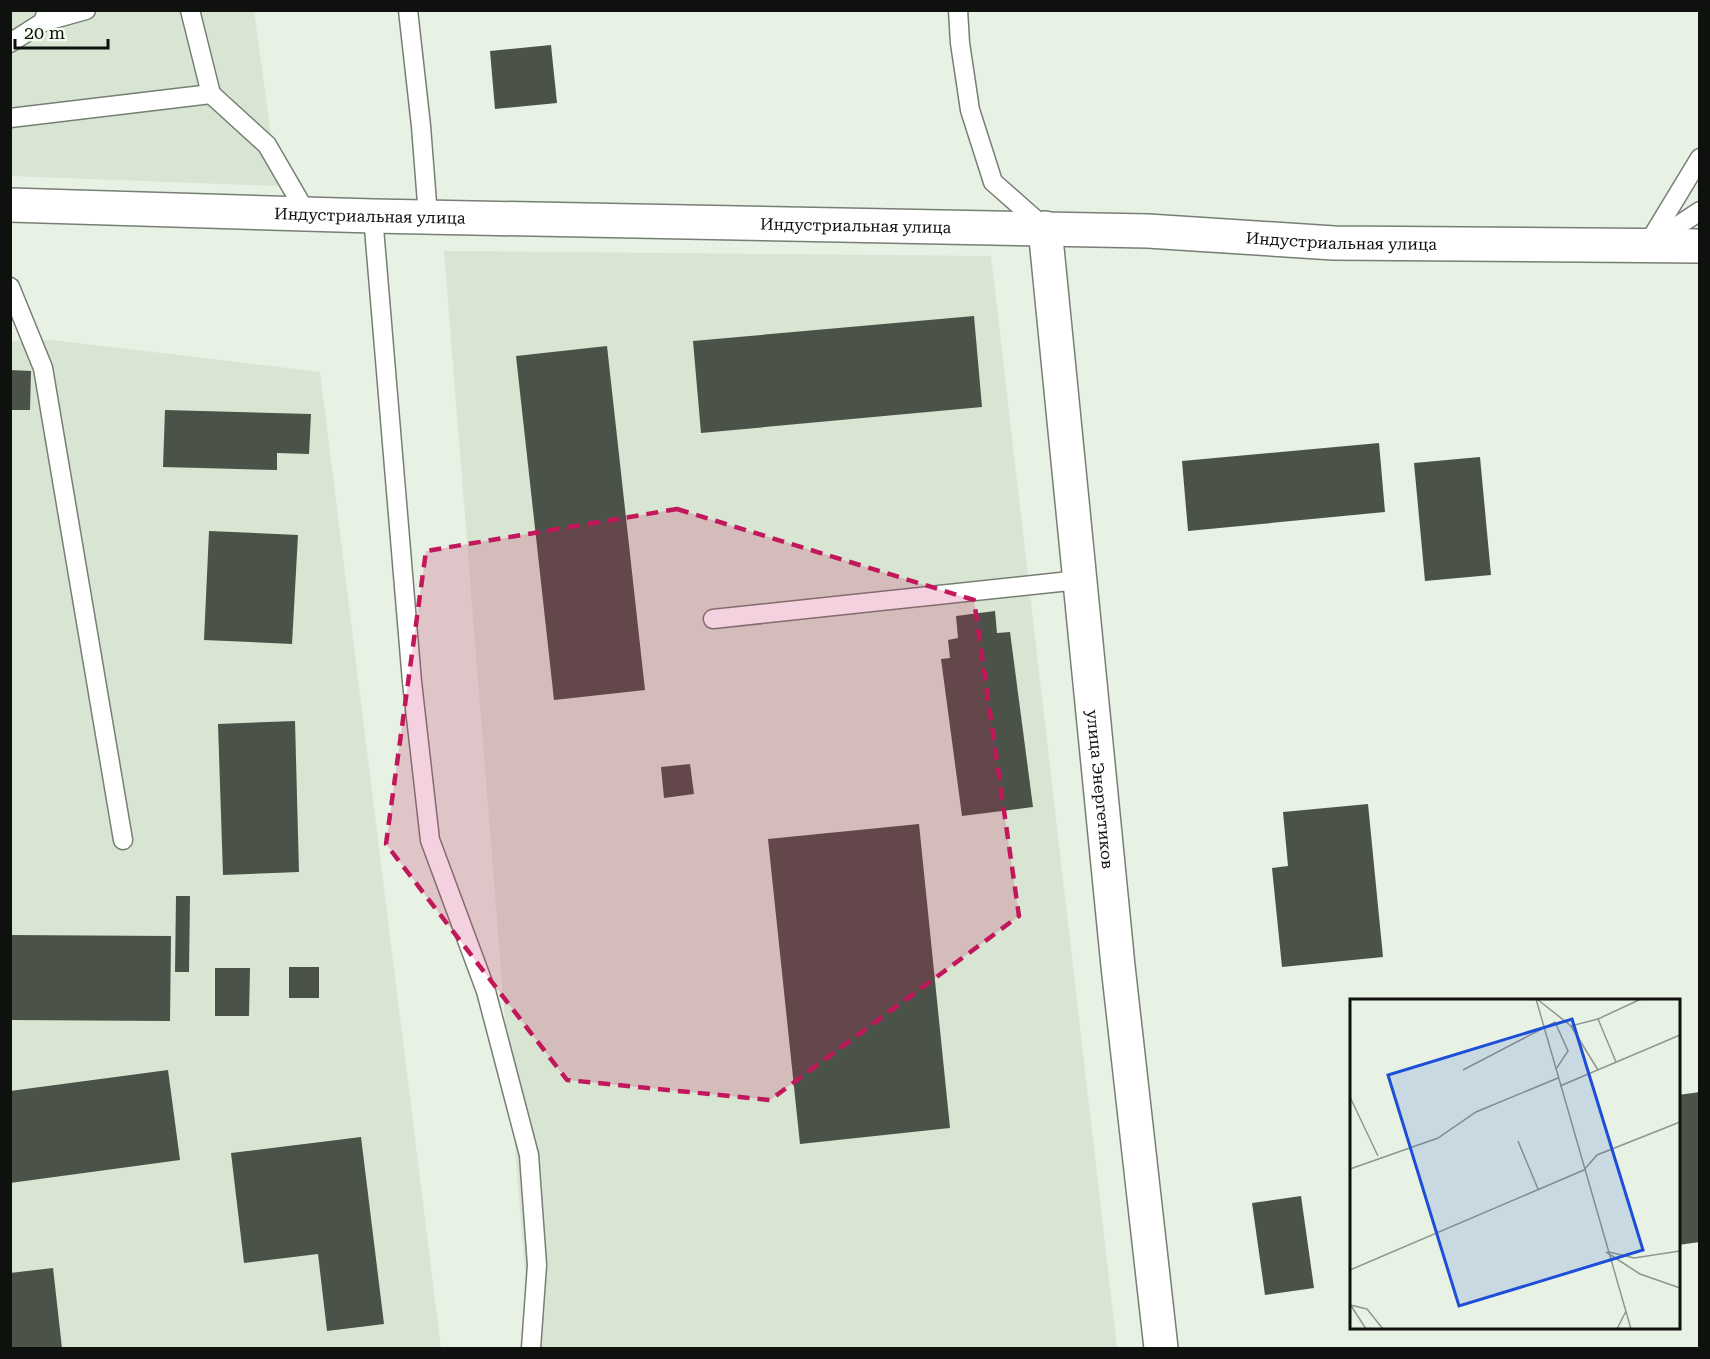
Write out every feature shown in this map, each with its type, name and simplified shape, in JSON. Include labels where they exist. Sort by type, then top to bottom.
[{"type":"street","name":"Индустриальная улица","points":[[10,205],[374,216],[1045,228],[1148,231],[1334,243],[1700,246]]},
{"type":"street","name":"улица Энергетиков","points":[[1045,228],[1118,966],[1161,1348]]},
{"type":"lane","points":[[10,44],[45,16],[86,10]]},
{"type":"lane","points":[[190,10],[211,94],[267,145],[307,214]]},
{"type":"lane","points":[[408,10],[428,216]]},
{"type":"lane","points":[[958,10],[969,111],[993,182],[1045,228]]},
{"type":"lane","points":[[10,118],[211,94]]},
{"type":"lane","points":[[1646,247],[1700,158]]},
{"type":"lane","points":[[1646,247],[1700,211]]},
{"type":"lane","points":[[374,216],[412,682],[430,840],[486,991],[529,1155],[537,1265],[531,1348]]},
{"type":"lane","points":[[10,287],[43,368],[123,840]]},
{"type":"lane","points":[[713,619],[1079,580]]},
{"type":"highlighted area","points":[[677,509],[974,600],[1019,916],[770,1100],[567,1080],[386,844],[426,551]]},
{"type":"shaded area","points":[[11,11],[254,11],[278,186],[11,176]]},
{"type":"shaded area","points":[[444,251],[991,256],[1117,1348],[531,1348]]},
{"type":"shaded area","points":[[52,340],[320,372],[441,1348],[11,1348],[10,341]]},
{"type":"building","points":[[551,45],[557,103],[495,109],[490,51]]},
{"type":"building","points":[[974,316],[982,407],[701,433],[693,341]]},
{"type":"building","points":[[607,346],[645,690],[554,700],[516,356]]},
{"type":"building","points":[[10,370],[31,371],[30,410],[10,410]]},
{"type":"building","points":[[165,410],[311,414],[309,454],[277,453],[277,470],[163,467]]},
{"type":"building","points":[[1379,443],[1385,512],[1188,531],[1182,461]]},
{"type":"building","points":[[1480,457],[1491,575],[1425,581],[1414,463]]},
{"type":"building","points":[[209,531],[298,535],[292,644],[204,640]]},
{"type":"building","points":[[995,611],[997,633],[1010,632],[1033,807],[962,816],[941,659],[950,658],[948,640],[958,638],[956,616]]},
{"type":"building","points":[[295,721],[299,872],[223,875],[218,724]]},
{"type":"building","points":[[690,764],[694,794],[664,798],[661,767]]},
{"type":"building","points":[[1368,804],[1383,957],[1282,967],[1272,868],[1288,866],[1283,812]]},
{"type":"building","points":[[919,824],[950,1128],[800,1144],[768,839]]},
{"type":"building","points":[[176,896],[190,896],[189,972],[175,972]]},
{"type":"building","points":[[10,935],[171,936],[170,1021],[10,1020]]},
{"type":"building","points":[[289,967],[319,967],[319,998],[289,998]]},
{"type":"building","points":[[215,968],[250,968],[249,1016],[215,1016]]},
{"type":"building","points":[[168,1070],[180,1160],[10,1183],[10,1091]]},
{"type":"building","points":[[1700,1092],[1700,1242],[1680,1245],[1680,1095]]},
{"type":"building","points":[[361,1137],[384,1324],[327,1331],[318,1254],[244,1263],[231,1153]]},
{"type":"building","points":[[1301,1196],[1314,1288],[1265,1295],[1252,1203]]},
{"type":"building","points":[[53,1268],[62,1348],[10,1348],[10,1273]]}]
